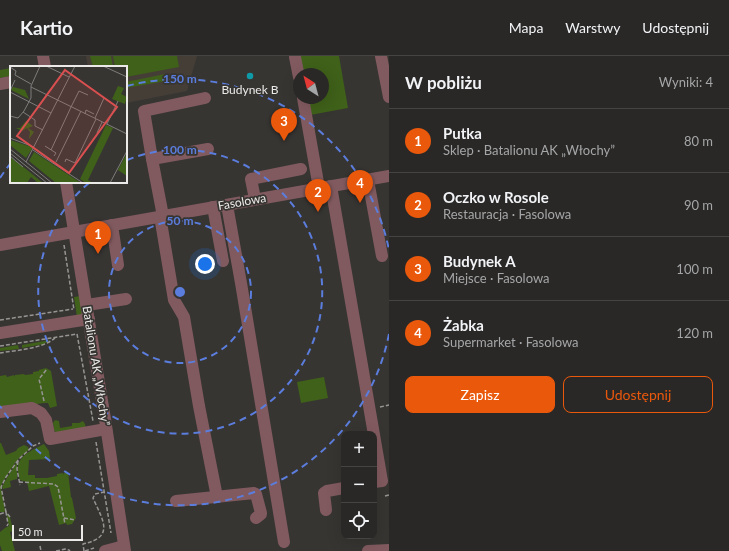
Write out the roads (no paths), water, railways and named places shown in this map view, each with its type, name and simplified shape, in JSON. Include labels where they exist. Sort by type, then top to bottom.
[{"type":"street","points":[[43,56],[45,66]]},
{"type":"street","points":[[381,56],[389,97]]},
{"type":"street","points":[[295,57],[297,68]]},
{"type":"street","points":[[0,84],[10,82]]},
{"type":"street","points":[[205,98],[144,111],[162,216],[174,300],[184,318],[199,406],[218,497]]},
{"type":"street","points":[[304,104],[325,187],[382,481],[377,482]]},
{"type":"street","points":[[152,159],[208,149]]},
{"type":"street","points":[[256,200],[251,179],[267,172],[301,169]]},
{"type":"street","name":"Fasolowa","points":[[0,245],[389,176]]},
{"type":"street","points":[[368,180],[382,256]]},
{"type":"street","name":"Batalionu AK „Włochy”","points":[[66,183],[89,319],[100,430],[125,548]]},
{"type":"street","points":[[227,205],[284,542]]},
{"type":"street","points":[[213,207],[223,261]]},
{"type":"street","points":[[112,225],[118,265]]},
{"type":"street","points":[[87,305],[126,299]]},
{"type":"street","points":[[0,333],[89,319]]},
{"type":"street","points":[[0,412],[32,408],[41,413],[46,420],[50,439],[100,430]]},
{"type":"street","points":[[326,510],[324,493],[341,489]]},
{"type":"street","points":[[176,501],[254,493],[256,494],[261,513],[256,518]]},
{"type":"street","points":[[102,549],[125,548]]},
{"type":"street","points":[[368,551],[389,550]]},
{"type":"place","name":"Budynek B","points":[[250,76]]},
{"type":"place","name":"Budynek A","points":[[284,141]]},
{"type":"place","name":"Żabka","points":[[360,203]]},
{"type":"place","name":"Oczko w Rosole","points":[[318,212]]},
{"type":"place","name":"Putka","points":[[98,254]]}]
